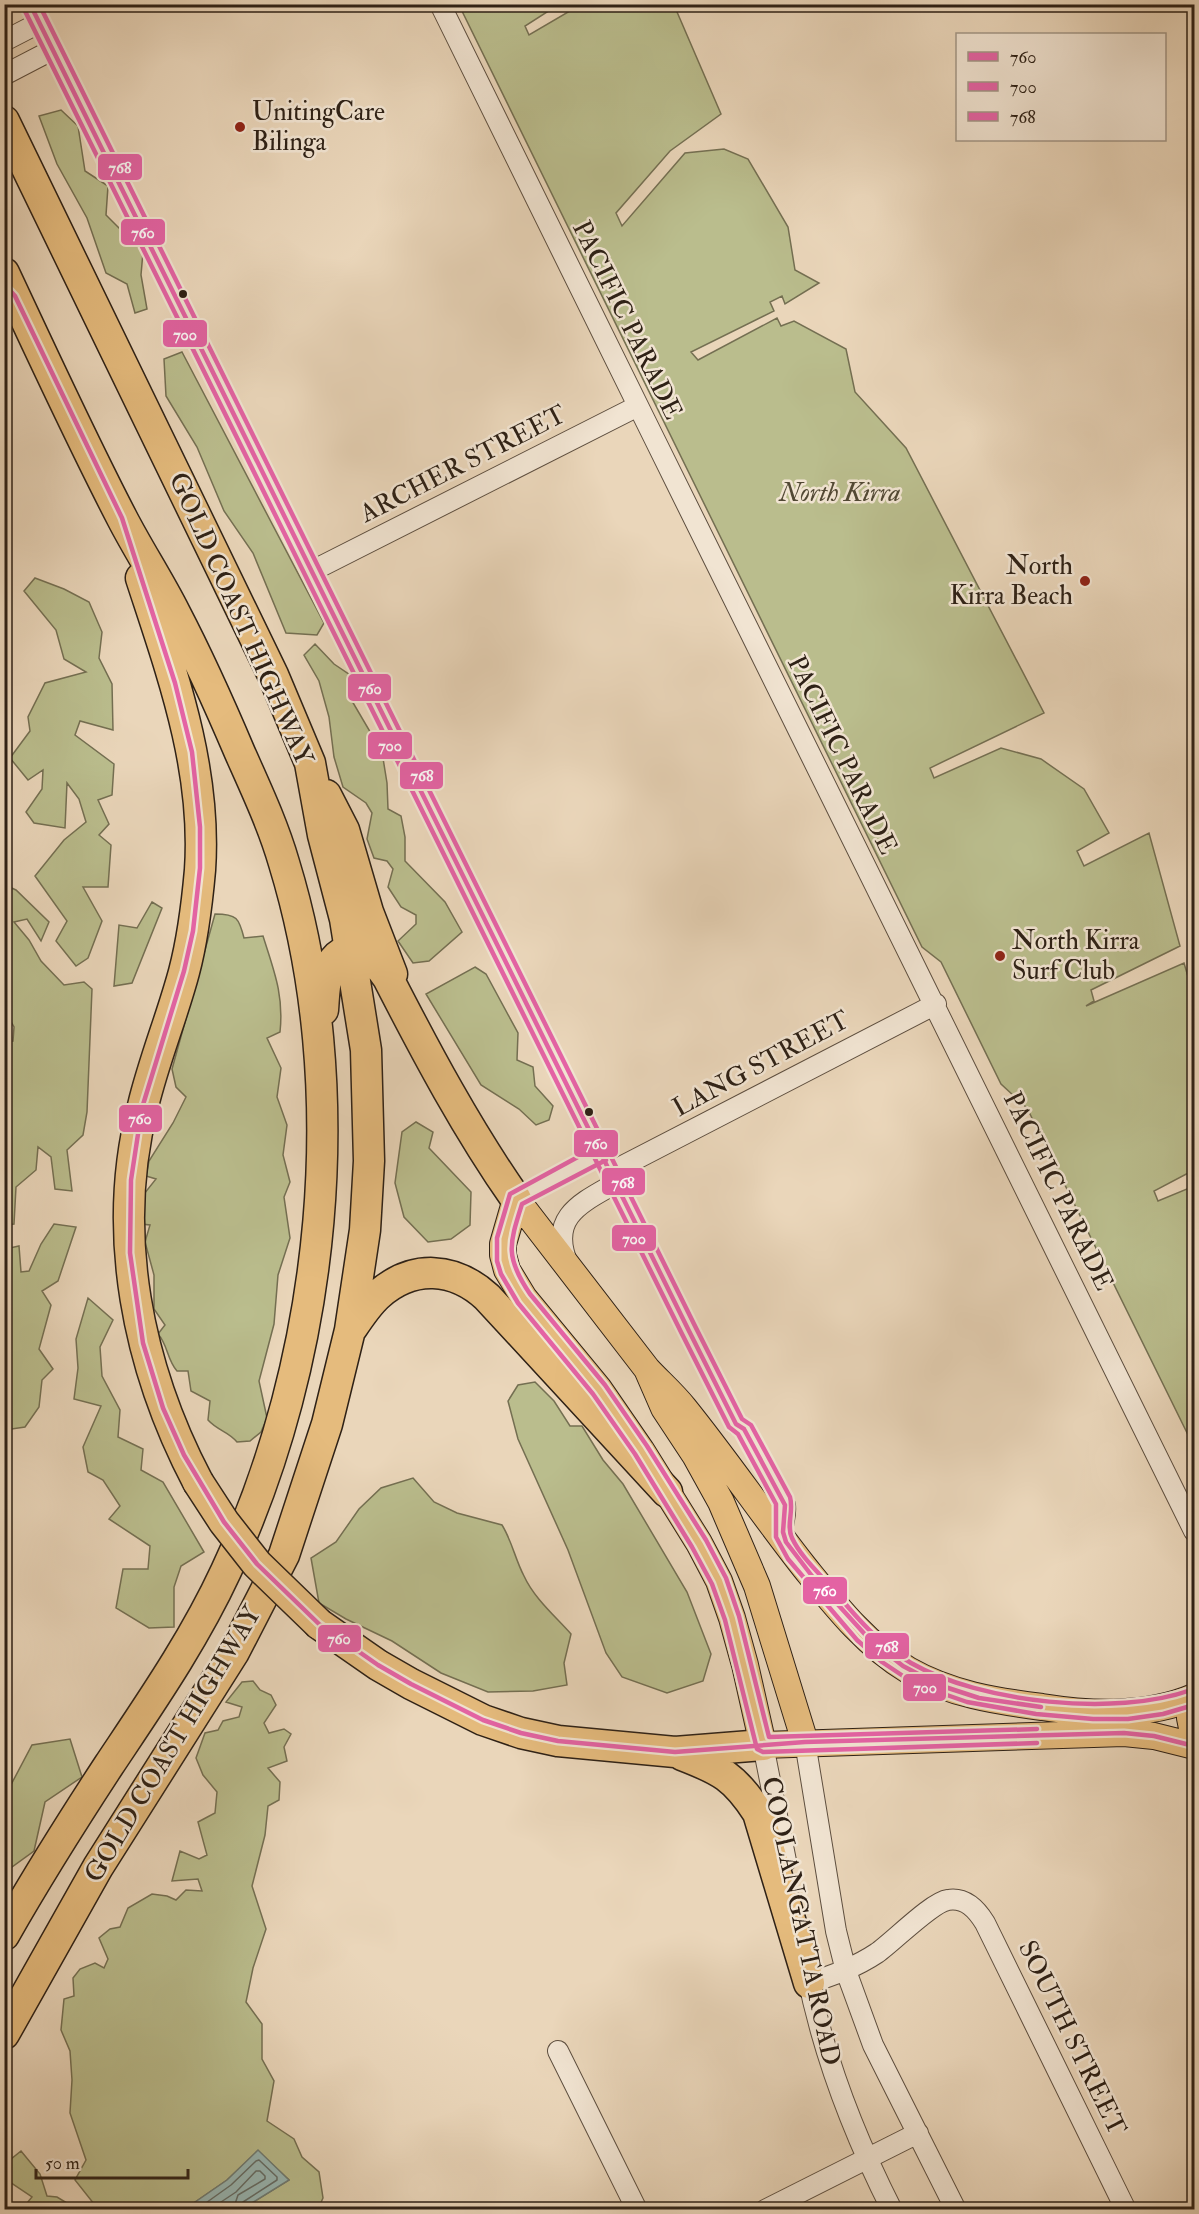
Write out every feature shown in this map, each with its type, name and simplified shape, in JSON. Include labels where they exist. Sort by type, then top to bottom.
[{"type":"highway","name":"GOLD COAST HIGHWAY","points":[[4,121],[273,675],[310,763],[323,835],[350,950],[366,1050],[369,1161],[365,1230],[350,1330],[327,1424],[284,1555],[234,1652],[98,1867],[4,2034]]},
{"type":"highway","name":"GOLD COAST HIGHWAY","points":[[4,1935],[69,1826],[183,1653],[227,1569],[250,1513],[287,1407],[308,1306],[320,1207],[322,1142],[320,1067],[313,996],[301,927],[284,861],[256,790],[179,621],[122,518],[8,284]]},
{"type":"highway","points":[[122,518],[180,700],[198,790],[200,868],[193,932],[182,980],[142,1108],[131,1180],[130,1224],[134,1291],[143,1343],[163,1408],[198,1482],[224,1522],[257,1564],[319,1624],[378,1665],[483,1720],[558,1741],[675,1752],[763,1745]]},
{"type":"highway","points":[[310,763],[344,830],[368,912],[396,984],[419,1034]]},
{"type":"highway","points":[[320,1067],[328,971],[340,956],[350,950],[362,952],[380,966],[461,1114],[485,1155],[516,1199]]},
{"type":"highway","points":[[350,1330],[377,1296],[405,1278],[438,1273],[466,1280],[487,1297],[668,1492]]},
{"type":"highway","points":[[675,1752],[716,1768],[732,1779],[747,1795],[758,1813],[809,1983]]},
{"type":"main road","name":"COOLANGATTA ROAD","points":[[516,1199],[647,1369],[664,1408],[695,1455],[721,1502],[740,1541],[760,1596],[805,1742]]},
{"type":"main road","name":"COOLANGATTA ROAD","points":[[516,1199],[502,1249],[510,1276],[524,1298],[600,1389],[699,1543],[719,1581],[732,1618],[763,1745]]},
{"type":"main road","points":[[647,1369],[683,1407],[789,1548],[835,1604],[870,1642],[909,1670],[960,1693],[985,1699],[1050,1708],[1111,1712],[1143,1711],[1194,1697]]},
{"type":"main road","points":[[1194,1703],[1191,1718],[1194,1737]]},
{"type":"main road","points":[[763,1745],[1124,1733],[1154,1736],[1194,1746]]},
{"type":"street","points":[[30,4],[736,1424],[744,1429],[785,1505],[782,1532],[789,1548]]},
{"type":"street","name":"PACIFIC PARADE","points":[[440,4],[936,1004],[1194,1531]]},
{"type":"street","points":[[4,40],[39,23]]},
{"type":"street","points":[[4,75],[52,50]]},
{"type":"street","name":"ARCHER STREET","points":[[312,571],[638,406]]},
{"type":"street","name":"LANG STREET","points":[[576,1277],[562,1246],[566,1221],[571,1212],[613,1178],[936,1004]]},
{"type":"street","points":[[516,1199],[602,1153]]},
{"type":"street","name":"COOLANGATTA ROAD","points":[[805,1742],[836,1931],[846,1971],[873,2045],[956,2210]]},
{"type":"street","name":"COOLANGATTA ROAD","points":[[763,1745],[809,1983],[833,2069],[867,2160],[892,2210]]},
{"type":"street","name":"SOUTH STREET","points":[[846,1971],[883,1949],[939,1902],[949,1899],[960,1900],[975,1909],[985,1923],[1126,2210]]},
{"type":"street","points":[[809,1983],[846,1971]]},
{"type":"street","points":[[558,2051],[637,2210]]},
{"type":"street","points":[[765,2210],[918,2133]]},
{"type":"green space","name":"North Kirra","points":[[459,5],[558,5],[525,26],[529,35],[580,5],[674,5],[721,114],[670,151],[616,213],[622,226],[685,153],[724,149],[748,159],[788,227],[795,270],[819,283],[785,304],[782,296],[770,302],[774,311],[691,352],[698,360],[777,318],[781,326],[794,321],[846,349],[855,392],[906,448],[1044,713],[930,768],[934,778],[1001,748],[1041,759],[1084,789],[1109,833],[1077,851],[1084,866],[1149,833],[1180,946],[1091,990],[1094,1001],[1086,1006],[1184,963],[1194,997],[1194,1170],[1154,1191],[1158,1201],[1194,1186],[1194,1447],[1027,1108],[1001,1084],[941,962],[922,947]]},
{"type":"green space","points":[[61,110],[78,126],[85,171],[108,186],[106,215],[143,252],[141,275],[147,309],[135,313],[127,284],[106,273],[87,218],[57,164],[39,116]]},
{"type":"green space","points":[[182,352],[324,623],[317,635],[286,633],[253,553],[224,511],[197,447],[166,396],[164,359]]},
{"type":"green space","points":[[35,578],[89,602],[102,632],[99,658],[112,684],[113,730],[80,721],[75,735],[114,764],[112,795],[98,800],[109,824],[99,835],[111,845],[108,887],[83,887],[102,921],[88,958],[76,966],[56,941],[67,921],[35,876],[64,840],[86,822],[79,799],[67,783],[65,828],[34,823],[26,812],[42,789],[43,770],[28,780],[10,758],[30,731],[28,717],[45,683],[86,672],[64,659],[56,630],[24,591]]},
{"type":"green space","points":[[315,644],[334,664],[353,677],[352,701],[382,752],[388,809],[401,816],[405,837],[405,861],[445,902],[462,932],[429,961],[413,963],[398,941],[416,924],[416,915],[401,907],[388,887],[393,869],[387,861],[374,858],[367,839],[372,813],[366,803],[343,787],[334,757],[329,717],[319,681],[304,655]]},
{"type":"green space","points":[[5,885],[16,890],[49,922],[41,941],[27,919],[14,922],[29,940],[41,961],[64,985],[84,982],[92,989],[87,1112],[83,1135],[67,1150],[72,1191],[55,1189],[51,1157],[38,1147],[36,1170],[16,1187],[14,1224],[5,1225],[4,1042],[13,1041],[14,1027],[5,1011]]},
{"type":"green space","points":[[152,902],[162,908],[132,983],[114,986],[119,925],[137,928]]},
{"type":"green space","points":[[215,914],[236,918],[244,938],[263,936],[274,972],[281,1006],[280,1032],[267,1038],[281,1068],[277,1097],[287,1125],[283,1155],[290,1182],[284,1197],[290,1238],[278,1275],[274,1324],[259,1381],[267,1418],[261,1432],[250,1441],[237,1442],[208,1420],[210,1401],[191,1391],[188,1371],[177,1371],[158,1334],[165,1325],[154,1309],[154,1275],[145,1242],[150,1225],[141,1224],[144,1194],[156,1179],[146,1176],[149,1161],[186,1097],[176,1087],[172,1069]]},
{"type":"green space","points":[[475,967],[486,974],[518,1033],[517,1060],[533,1067],[535,1086],[553,1106],[549,1120],[536,1125],[519,1109],[481,1085],[426,994]]},
{"type":"green space","points":[[416,1122],[433,1132],[429,1148],[471,1192],[470,1225],[451,1239],[428,1242],[404,1217],[395,1183],[402,1132]]},
{"type":"green space","points":[[54,1224],[76,1227],[58,1281],[42,1291],[51,1305],[39,1349],[53,1369],[42,1380],[39,1407],[25,1427],[5,1430],[5,1249],[19,1246],[21,1272],[29,1271],[41,1244]]},
{"type":"green space","points":[[88,1298],[113,1320],[100,1347],[102,1376],[120,1410],[118,1437],[143,1449],[141,1470],[163,1482],[204,1552],[181,1566],[174,1587],[174,1627],[149,1628],[116,1608],[123,1569],[148,1569],[150,1546],[109,1519],[120,1506],[103,1480],[88,1472],[83,1447],[101,1406],[74,1399],[78,1368],[76,1339]]},
{"type":"green space","points":[[535,1382],[554,1401],[570,1426],[582,1426],[603,1460],[623,1484],[687,1592],[711,1654],[703,1681],[667,1693],[622,1677],[606,1653],[568,1550],[518,1439],[508,1401],[518,1385]]},
{"type":"green space","points":[[413,1478],[434,1502],[457,1513],[502,1525],[528,1584],[571,1634],[564,1663],[567,1685],[533,1691],[488,1692],[441,1673],[392,1641],[319,1603],[311,1558],[336,1542],[359,1509],[381,1488]]},
{"type":"green space","points":[[253,1681],[260,1690],[271,1695],[276,1705],[264,1723],[269,1733],[284,1729],[291,1734],[284,1747],[287,1761],[268,1768],[280,1782],[279,1800],[268,1806],[265,1835],[252,1886],[266,1929],[253,1968],[246,2002],[262,2024],[262,2059],[274,2081],[267,2121],[294,2139],[302,2157],[319,2172],[323,2198],[318,2209],[242,2209],[289,2180],[258,2151],[227,2180],[185,2209],[98,2209],[75,2180],[86,2160],[70,2113],[72,2080],[70,2051],[61,2030],[64,1999],[74,1996],[73,1978],[80,1969],[95,1963],[104,1968],[108,1959],[99,1938],[110,1929],[120,1927],[128,1908],[152,1894],[176,1900],[186,1890],[202,1891],[198,1879],[172,1881],[180,1851],[199,1859],[207,1855],[198,1822],[215,1813],[217,1792],[203,1775],[196,1758],[205,1733],[218,1730],[223,1721],[239,1717],[242,1707],[226,1702],[242,1682]]},
{"type":"green space","points":[[70,1739],[82,1777],[45,1802],[34,1851],[5,1872],[5,1796],[32,1745]]},
{"type":"green space","points":[[21,2151],[40,2174],[47,2196],[57,2197],[77,2209],[22,2209],[32,2197],[4,2178],[5,2164]]},
{"type":"water","points":[[258,2150],[289,2180],[242,2209],[185,2209],[227,2180]]},
{"type":"transit line","name":"760","points":[[30,4],[689,1331],[736,1424],[744,1429],[785,1505],[783,1532],[786,1542],[812,1576],[871,1641],[903,1666],[939,1685],[979,1698],[1041,1707]]},
{"type":"transit line","name":"768","points":[[39,4],[696,1328],[742,1419],[751,1425],[790,1497],[790,1533],[800,1552],[878,1638],[911,1663],[940,1677],[974,1688],[1049,1702],[1125,1703],[1160,1698],[1191,1690]]},
{"type":"transit line","name":"700","points":[[23,7],[682,1334],[729,1427],[738,1434],[776,1504],[776,1537],[788,1559],[857,1640],[882,1662],[924,1687],[967,1702],[1036,1714],[1093,1719],[1128,1719],[1163,1714],[1194,1705]]},
{"type":"transit line","name":"760","points":[[4,284],[15,296],[122,518],[175,683],[192,752],[200,827],[200,868],[193,931],[184,971],[142,1108],[131,1180],[130,1253],[143,1343],[163,1408],[184,1455],[224,1522],[257,1564],[319,1624],[378,1665],[483,1720],[521,1733],[558,1741],[675,1752],[805,1742],[1124,1733],[1154,1736],[1194,1746]]},
{"type":"transit line","name":"700","points":[[598,1146],[510,1194],[497,1238],[497,1261],[501,1274],[518,1303],[593,1394],[635,1454],[712,1584],[725,1620],[757,1749],[763,1752],[1037,1743]]},
{"type":"transit line","name":"768","points":[[606,1160],[522,1204],[512,1241],[513,1260],[530,1294],[605,1385],[647,1446],[706,1540],[726,1578],[739,1616],[769,1737],[1037,1729]]},
{"type":"place","name":"UnitingCare Bilinga","points":[[240,127]]},
{"type":"place","name":"North Kirra Beach","points":[[1085,581]]},
{"type":"place","name":"North Kirra Surf Club","points":[[1000,956]]}]
